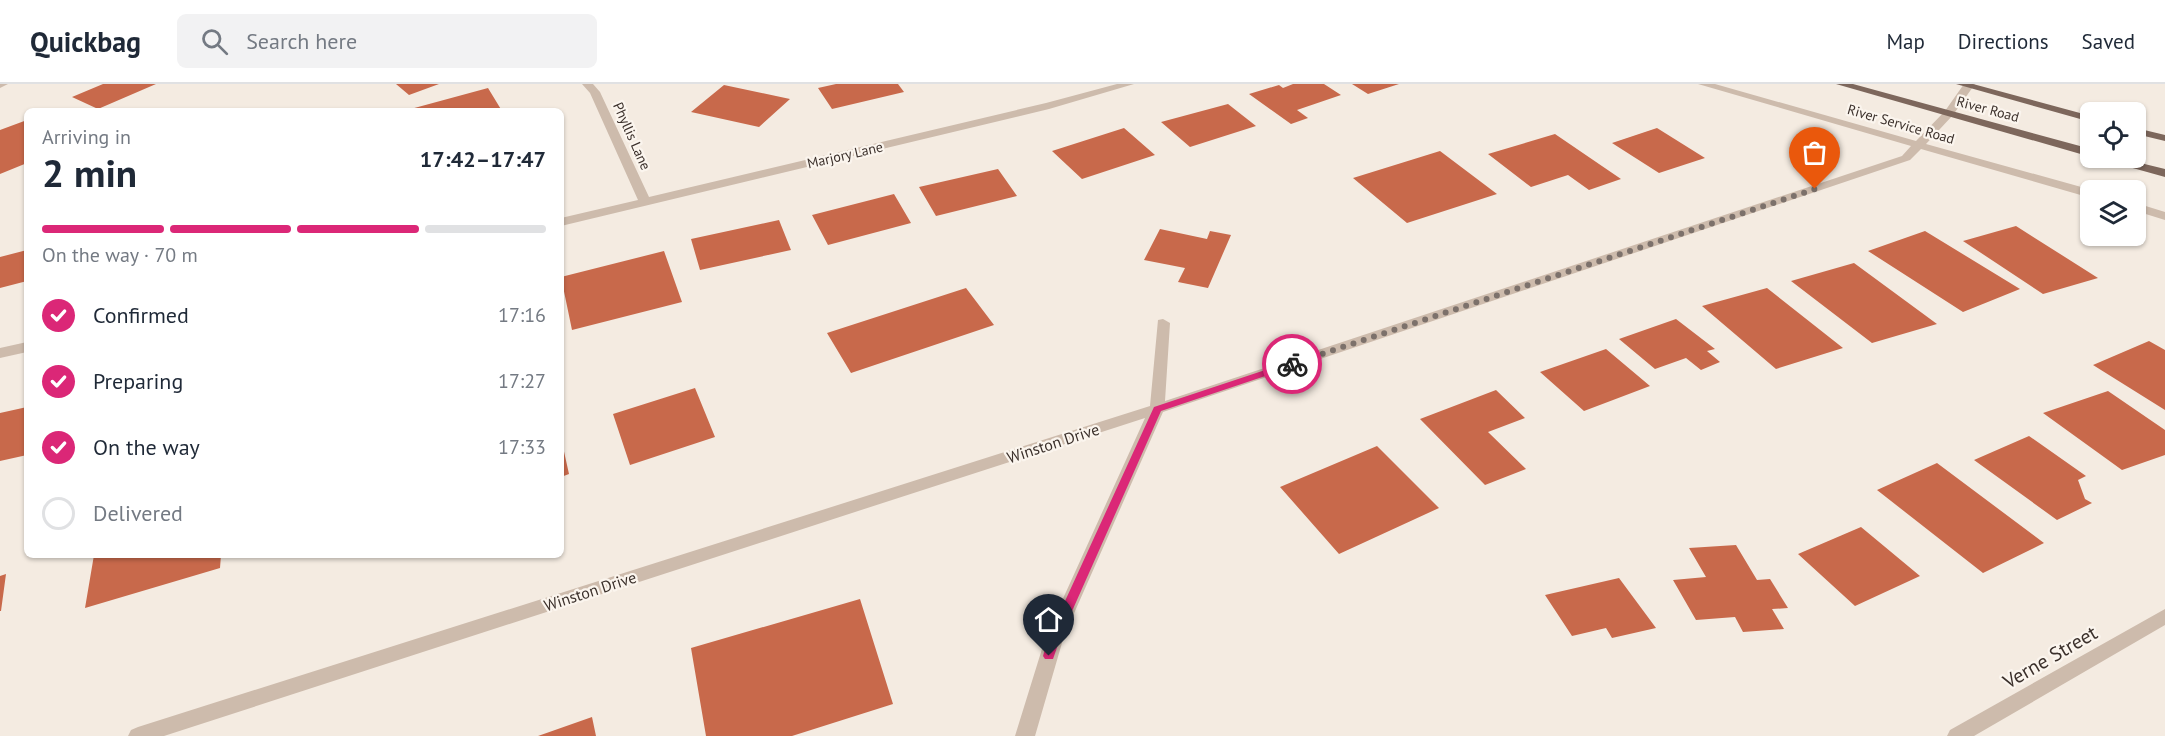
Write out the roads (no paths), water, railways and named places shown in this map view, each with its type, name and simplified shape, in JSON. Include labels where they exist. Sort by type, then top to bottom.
[{"type":"main road","name":"River Road","points":[[1841,84],[2080,150]]},
{"type":"main road","name":"River Road","points":[[1967,85],[2080,116]]},
{"type":"main road","points":[[2146,133],[2165,138]]},
{"type":"main road","points":[[2146,168],[2165,173]]},
{"type":"street","name":"Phyllis Lane","points":[[587,84],[595,92],[645,202]]},
{"type":"street","name":"Marjory Lane","points":[[564,221],[1037,109],[1129,84]]},
{"type":"street","name":"River Service Road","points":[[1703,84],[2080,191]]},
{"type":"street","name":"Winston Drive","points":[[138,736],[1157,409],[1906,158],[1949,113],[1967,85]]},
{"type":"street","points":[[2146,210],[2165,216]]},
{"type":"street","points":[[1024,736],[1055,636],[1157,409],[1163,323]]},
{"type":"street","points":[[0,353],[24,348]]},
{"type":"street","name":"Verne Street","points":[[1957,736],[2165,616]]}]
